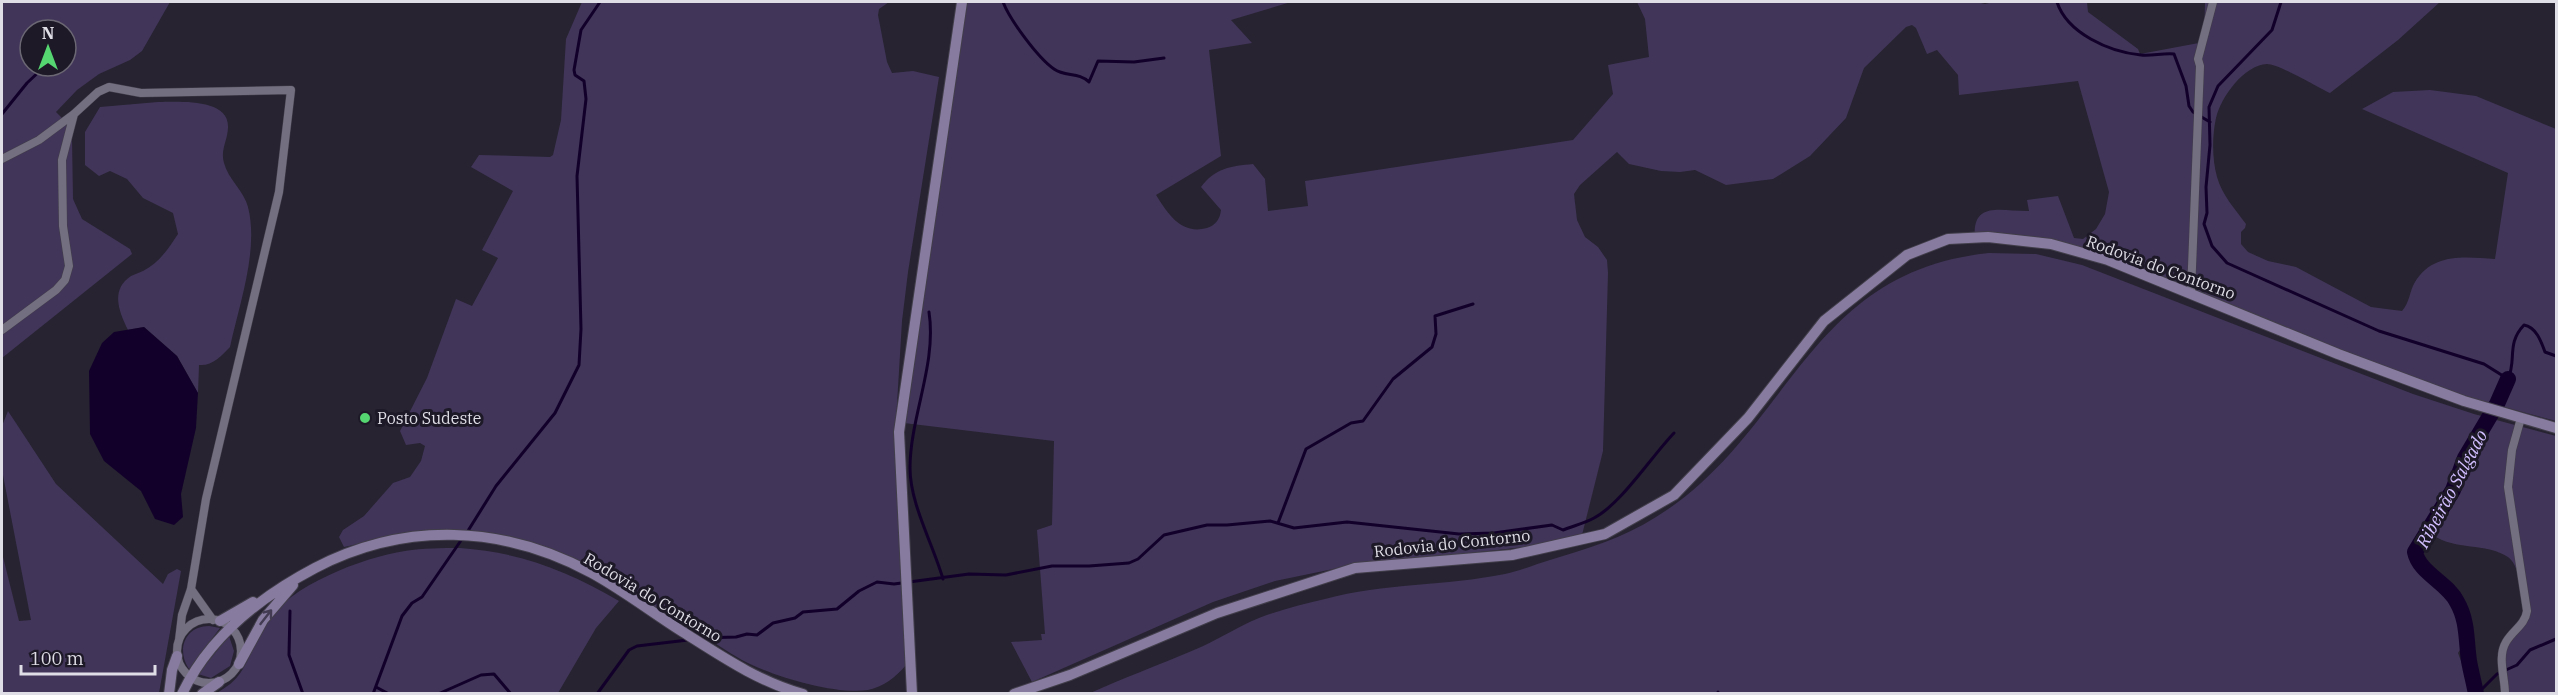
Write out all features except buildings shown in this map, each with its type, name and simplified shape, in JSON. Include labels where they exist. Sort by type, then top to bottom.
[{"type":"main road","points":[[912,693],[899,432],[962,2]]},
{"type":"main road","name":"Rodovia do Contorno","points":[[1014,693],[1070,675],[1217,613],[1355,568],[1512,555],[1605,534],[1674,495],[1748,418],[1824,321],[1907,255],[1948,239],[1988,237],[2051,244],[2108,260],[2338,354],[2464,401],[2556,428]]},
{"type":"main road","name":"Rodovia do Contorno","points":[[182,693],[205,655],[231,627],[273,593],[300,576],[344,554],[391,539],[447,534],[477,535],[533,548],[592,573],[738,666],[786,689],[803,693]]},
{"type":"main road","points":[[216,620],[300,576]]},
{"type":"main road","points":[[239,664],[263,620],[300,576]]},
{"type":"main road","points":[[169,693],[172,670],[177,656]]},
{"type":"main road","points":[[202,693],[219,682]]},
{"type":"street","points":[[2191,292],[2200,78],[2198,59],[2213,2]]},
{"type":"street","points":[[2,159],[39,140],[74,114],[98,92],[109,87],[141,93],[291,90],[279,192],[206,499],[191,589],[182,615],[177,656],[184,672],[201,683],[219,682],[234,671],[239,664],[240,643],[231,627],[216,620],[200,620],[191,624],[179,640]]},
{"type":"street","points":[[2,330],[56,290],[65,280],[69,266],[63,226],[62,160],[74,114]]},
{"type":"street","points":[[2505,693],[2503,650],[2506,642],[2526,618],[2527,611],[2508,496],[2512,450],[2521,418]]},
{"type":"street","points":[[191,589],[216,620]]},
{"type":"shaded area","points":[[2,2],[170,2],[142,51],[130,60],[99,74],[77,90],[56,112],[67,123],[72,139],[73,199],[82,219],[130,249],[132,254],[2,358]]},
{"type":"shaded area","points":[[582,2],[889,2],[879,9],[878,15],[887,62],[892,73],[913,71],[939,77],[908,272],[902,321],[896,421],[906,665],[879,687],[868,690],[839,690],[786,678],[755,666],[736,657],[695,630],[691,630],[589,566],[567,556],[516,540],[391,537],[344,547],[339,537],[343,530],[364,516],[393,483],[410,477],[421,461],[425,446],[420,443],[406,445],[400,431],[427,378],[456,299],[472,306],[498,258],[482,250],[513,191],[471,167],[479,155],[550,157],[553,155],[561,120],[566,39]]},
{"type":"shaded area","points":[[965,2],[1291,2],[1231,20],[1252,43],[1209,50],[1221,156],[1156,195],[1176,221],[1183,226],[1198,229],[1210,227],[1215,223],[1219,219],[1221,210],[1201,187],[1218,172],[1231,167],[1253,164],[1265,179],[1268,211],[1308,206],[1305,181],[1573,140],[1613,94],[1608,65],[1649,57],[1645,19],[1637,2],[1977,2],[1985,4],[1993,2],[2087,2],[2088,12],[2138,49],[2140,54],[2204,42],[2205,2],[2440,2],[2398,40],[2330,93],[2273,65],[2258,66],[2242,76],[2228,92],[2216,118],[2213,148],[2217,177],[2225,196],[2246,224],[2241,232],[2241,244],[2248,252],[2268,261],[2296,267],[2371,307],[2402,311],[2415,282],[2431,265],[2451,258],[2495,259],[2508,173],[2362,109],[2393,92],[2430,90],[2476,96],[2556,129],[2556,421],[2422,382],[2087,251],[1975,239],[1975,226],[1978,218],[1984,213],[1991,210],[2029,211],[2027,200],[2058,196],[2074,238],[2083,239],[2096,229],[2105,214],[2109,192],[2078,81],[1959,95],[1958,75],[1937,50],[1927,54],[1916,28],[1912,25],[1906,27],[1864,68],[1846,118],[1810,156],[1773,179],[1726,185],[1695,170],[1661,171],[1629,164],[1617,152],[1580,185],[1574,194],[1577,220],[1585,237],[1598,247],[1607,260],[1608,273],[1603,451],[1582,535],[1550,544],[1338,568],[1275,581],[1213,602],[1032,682],[1011,642],[1042,640],[1041,634],[1045,634],[1037,530],[1052,525],[1054,441],[904,423]]},
{"type":"shaded area","points":[[189,102],[212,106],[226,118],[228,127],[223,154],[224,163],[246,201],[251,224],[250,259],[230,347],[213,362],[199,365],[198,393],[177,356],[144,327],[128,330],[118,302],[118,294],[124,282],[154,264],[178,234],[173,213],[143,198],[127,179],[110,171],[99,176],[85,165],[85,132],[100,107]]},
{"type":"shaded area","points":[[1989,253],[2036,254],[2082,265],[2413,394],[2474,414],[2556,436],[2556,693],[2503,693],[2498,657],[2505,638],[2521,619],[2524,604],[2519,576],[2512,561],[2490,549],[2442,540],[2433,535],[2432,529],[2420,531],[2411,556],[2440,587],[2456,614],[2464,644],[2458,653],[2473,693],[1088,694],[1202,646],[1259,618],[1283,610],[1370,590],[1505,574],[1591,547],[1631,531],[1656,517],[1702,483],[1739,443],[1804,361],[1838,323],[1878,291],[1927,266]]},
{"type":"shaded area","points":[[144,327],[177,356],[198,393],[196,428],[181,494],[183,517],[174,525],[155,519],[141,491],[104,461],[90,434],[89,371],[102,343],[114,332]]},
{"type":"shaded area","points":[[8,411],[56,484],[163,584],[168,574],[177,569],[181,571],[159,693],[2,693],[2,553],[19,621],[31,620],[2,470],[2,426]]},
{"type":"shaded area","points":[[460,548],[503,554],[542,565],[562,572],[619,601],[596,628],[558,693],[216,694],[238,676],[265,623],[277,609],[309,585],[348,567],[387,555],[419,549]]},
{"type":"shaded area","points":[[209,626],[220,628],[189,669],[183,654],[185,640],[194,630]]},
{"type":"shaded area","points":[[229,636],[234,651],[230,666],[211,678],[198,674]]},
{"type":"waterway","points":[[466,534],[496,486],[555,413],[579,365],[581,329],[577,176],[586,99],[584,81],[575,75],[574,70],[581,30],[600,2]]},
{"type":"waterway","points":[[1003,2],[1033,48],[1048,64],[1063,73],[1081,77],[1089,82],[1098,61],[1134,62],[1164,58]]},
{"type":"waterway","points":[[2057,2],[2070,23],[2080,32],[2103,45],[2141,55],[2174,54],[2186,86],[2189,106],[2193,112],[2210,122]]},
{"type":"waterway","points":[[2281,2],[2272,30],[2218,86],[2209,107],[2210,145],[2206,187],[2207,213],[2204,224],[2212,246],[2227,263],[2379,331],[2484,364],[2508,379],[2511,372],[2513,345],[2524,325],[2535,332],[2545,352],[2556,356]]},
{"type":"waterway","points":[[2,114],[32,78]]},
{"type":"waterway","points":[[1278,523],[1306,449],[1351,423],[1363,421],[1393,379],[1432,347],[1436,334],[1435,316],[1473,304]]},
{"type":"waterway","points":[[929,312],[927,371],[914,429],[910,468],[918,510],[943,579]]},
{"type":"waterway","name":"Ribeirão Salgado","points":[[2476,694],[2461,609],[2453,595],[2422,566],[2415,552],[2453,490],[2465,458],[2497,404],[2508,379]]},
{"type":"waterway","points":[[701,638],[757,635],[773,623],[795,618],[803,612],[837,609],[859,591],[877,582],[894,584],[969,574],[1006,575],[1052,566],[1129,563],[1138,559],[1164,535],[1207,525],[1270,521],[1294,528],[1347,522],[1459,534],[1494,533],[1552,525],[1563,530],[1590,520],[1615,502],[1674,433]]},
{"type":"waterway","points":[[373,694],[402,616],[412,603],[422,597],[462,539]]},
{"type":"waterway","points":[[290,611],[289,655],[303,694]]},
{"type":"waterway","points":[[2477,694],[2497,674],[2517,665],[2530,650],[2556,639]]},
{"type":"waterway","points":[[597,694],[629,650],[637,646],[688,640]]},
{"type":"waterway","points":[[438,694],[481,675],[494,674],[511,694]]},
{"type":"waterway","points":[[376,687],[389,694]]},
{"type":"place","name":"Posto Sudeste","points":[[365,418]]}]
